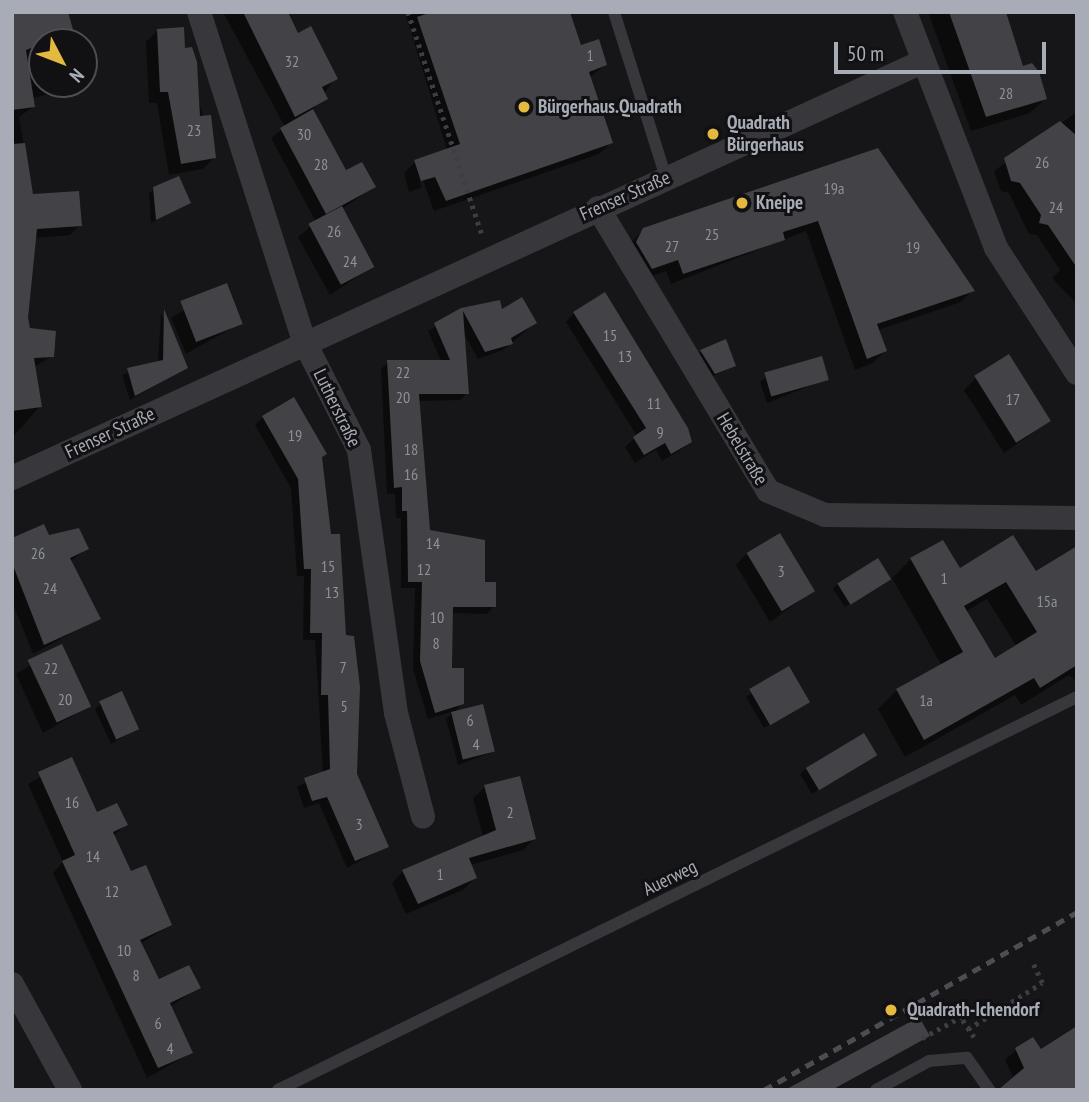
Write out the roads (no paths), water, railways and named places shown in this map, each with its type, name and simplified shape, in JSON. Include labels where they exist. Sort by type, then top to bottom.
[{"type":"street","name":"Lutherstraße","points":[[199,12],[304,341],[359,450],[396,713],[423,817]]},
{"type":"street","points":[[905,12],[922,62],[996,248],[1077,373]]},
{"type":"street","name":"Frenser Straße","points":[[12,478],[304,341],[922,62]]},
{"type":"street","name":"Hebelstraße","points":[[598,208],[768,491],[825,515],[1077,518]]},
{"type":"street","points":[[12,984],[70,1090]]},
{"type":"lane","points":[[614,12],[666,178]]},
{"type":"lane","name":"Auerweg","points":[[278,1090],[1077,697]]},
{"type":"lane","points":[[876,1090],[929,1061],[967,1058],[989,1090]]},
{"type":"railway","points":[[764,1090],[1077,912]]},
{"type":"place","name":"Bürgerhaus.Quadrath","points":[[524,107]]},
{"type":"place","name":"Quadrath Bürgerhaus","points":[[713,134]]},
{"type":"place","name":"Kneipe","points":[[742,203]]},
{"type":"place","name":"Quadrath-Ichendorf","points":[[891,1010]]}]
